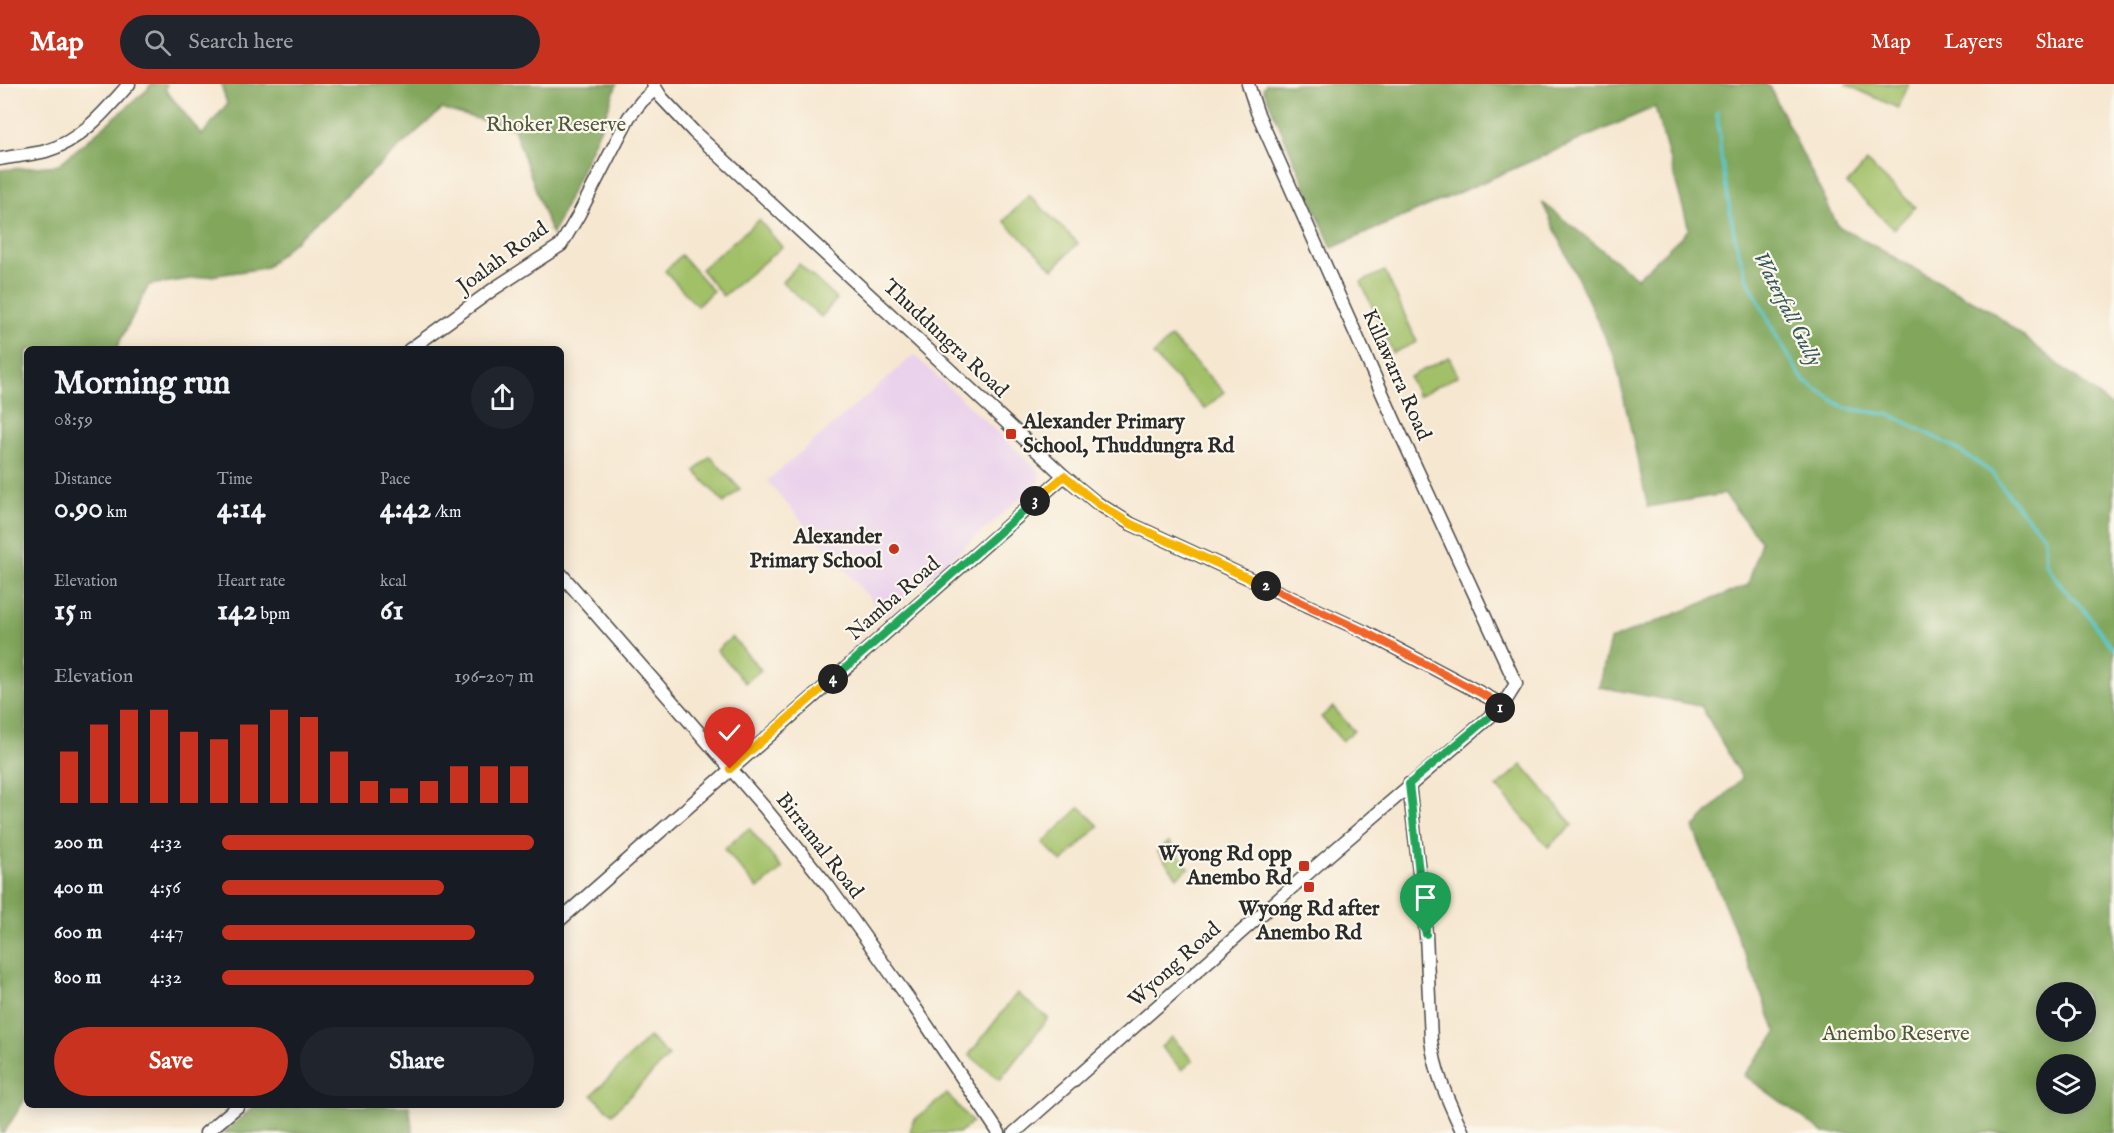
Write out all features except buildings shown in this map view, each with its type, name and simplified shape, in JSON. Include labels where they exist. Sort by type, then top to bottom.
[{"type":"street","points":[[0,159],[49,150],[68,141],[102,115],[129,84]]},
{"type":"street","name":"Killawarra Road","points":[[1248,84],[1257,112],[1395,422],[1514,680]]},
{"type":"street","name":"Joalah Road","points":[[414,346],[486,294],[561,245],[629,117],[654,87]]},
{"type":"street","name":"Thuddungra Road","points":[[654,87],[694,132],[1064,476],[1097,503],[1131,524],[1365,632],[1503,705]]},
{"type":"street","name":"Namba Road","points":[[564,917],[1064,476]]},
{"type":"street","name":"Birramal Road","points":[[564,577],[764,807],[829,887],[999,1133]]},
{"type":"street","name":"Wyong Road","points":[[1014,1133],[1409,784],[1503,705],[1513,690],[1514,680]]},
{"type":"street","points":[[1409,784],[1423,893],[1434,1062],[1463,1133]]},
{"type":"street","points":[[206,1133],[236,1108]]},
{"type":"shaded area","name":"Alexander Primary School","points":[[914,355],[1040,472],[1039,482],[885,616],[767,481]]},
{"type":"green space","name":"Rhoker Reserve","points":[[151,84],[167,84],[165,89],[202,135],[227,104],[221,84],[617,84],[604,120],[552,235],[514,129],[442,109],[265,268],[149,285],[118,346],[24,346],[24,1101],[4,1133],[0,1133],[0,170],[58,165],[147,90]]},
{"type":"green space","name":"Anembo Reserve","points":[[1266,84],[1763,84],[1769,86],[1838,226],[1991,311],[2114,408],[2114,1133],[1824,1133],[1744,1075],[1777,1033],[1693,828],[1742,778],[1701,706],[1599,687],[1610,640],[1748,585],[1761,541],[1724,494],[1648,507],[1615,358],[1542,202],[1637,278],[1689,229],[1655,107],[1332,248],[1263,88]]},
{"type":"green space","points":[[1845,84],[1909,84],[1898,108]]},
{"type":"green space","points":[[1867,162],[1915,207],[1894,229],[1847,184]]},
{"type":"green space","points":[[1029,195],[1078,243],[1053,269],[1004,221]]},
{"type":"green space","points":[[759,220],[782,247],[723,296],[701,269]]},
{"type":"green space","points":[[681,255],[713,291],[697,306],[665,271]]},
{"type":"green space","points":[[799,264],[837,299],[821,317],[782,282]]},
{"type":"green space","points":[[1385,271],[1417,342],[1393,353],[1361,282]]},
{"type":"green space","points":[[1171,337],[1224,392],[1205,409],[1153,355]]},
{"type":"green space","points":[[1449,357],[1458,376],[1418,396],[1409,377]]},
{"type":"green space","points":[[710,456],[740,489],[724,503],[695,471]]},
{"type":"green space","points":[[732,637],[761,670],[745,683],[717,650]]},
{"type":"green space","points":[[1333,707],[1354,731],[1342,741],[1321,717]]},
{"type":"green space","points":[[1522,765],[1573,825],[1548,847],[1497,787]]},
{"type":"green space","points":[[1080,807],[1099,826],[1062,862],[1043,843]]},
{"type":"green space","points":[[749,828],[782,869],[758,889],[724,849]]},
{"type":"green space","points":[[1169,842],[1189,868],[1177,877],[1157,851]]},
{"type":"green space","points":[[1017,993],[1048,1018],[1000,1080],[969,1055]]},
{"type":"green space","points":[[649,1037],[669,1056],[612,1114],[592,1095]]},
{"type":"green space","points":[[1172,1037],[1193,1061],[1182,1070],[1161,1047]]},
{"type":"green space","points":[[947,1094],[972,1122],[959,1133],[910,1133],[913,1121]]},
{"type":"green space","points":[[253,1108],[409,1108],[413,1133],[223,1133]]},
{"type":"waterway","name":"Waterfall Gully","points":[[1717,112],[1721,157],[1735,239],[1746,276],[1778,339],[1804,381],[1845,408],[1891,415],[1952,446],[1991,472],[2016,505],[2045,537],[2046,564],[2063,588],[2086,612],[2114,648]]},
{"type":"place","name":"Alexander Primary School, Thuddungra Rd","points":[[1011,434]]},
{"type":"place","name":"Alexander Primary School","points":[[894,549]]},
{"type":"place","name":"Wyong Rd opp Anembo Rd","points":[[1304,866]]},
{"type":"place","name":"Wyong Rd after Anembo Rd","points":[[1309,887]]},
{"type":"route","points":[[730,769],[1064,476],[1097,503],[1131,524],[1365,632],[1503,705],[1409,784],[1426,934]]}]
